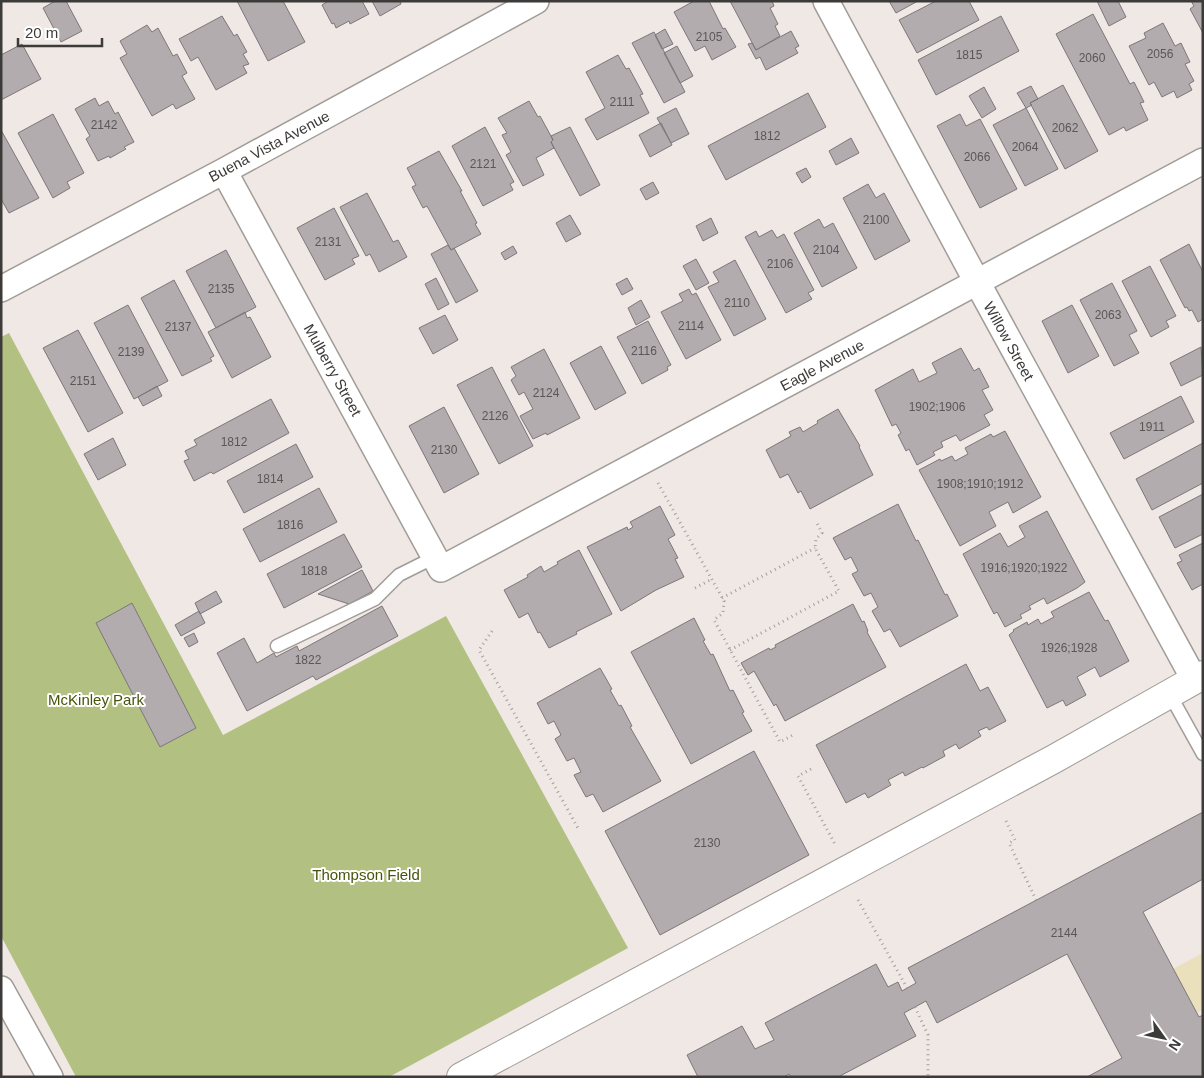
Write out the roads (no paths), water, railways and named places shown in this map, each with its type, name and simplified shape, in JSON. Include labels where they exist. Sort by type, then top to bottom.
[{"type":"street","name":"Buena Vista Avenue","points":[[1,289],[224,171],[536,1]]},
{"type":"street","name":"Willow Street","points":[[826,1],[977,282],[1198,677]]},
{"type":"street","name":"Eagle Avenue","points":[[438,563],[646,460],[1203,161]]},
{"type":"street","name":"Mulberry Street","points":[[224,171],[438,563]]},
{"type":"street","points":[[461,1077],[1054,759],[1198,677]]},
{"type":"street","points":[[1,989],[50,1077]]},
{"type":"lane","points":[[277,646],[375,599],[400,575],[438,563]]},
{"type":"lane","points":[[1169,693],[1203,754]]},
{"type":"park label","name":"McKinley Park","points":[[96,699]]},
{"type":"park label","name":"Thompson Field","points":[[366,874]]}]
